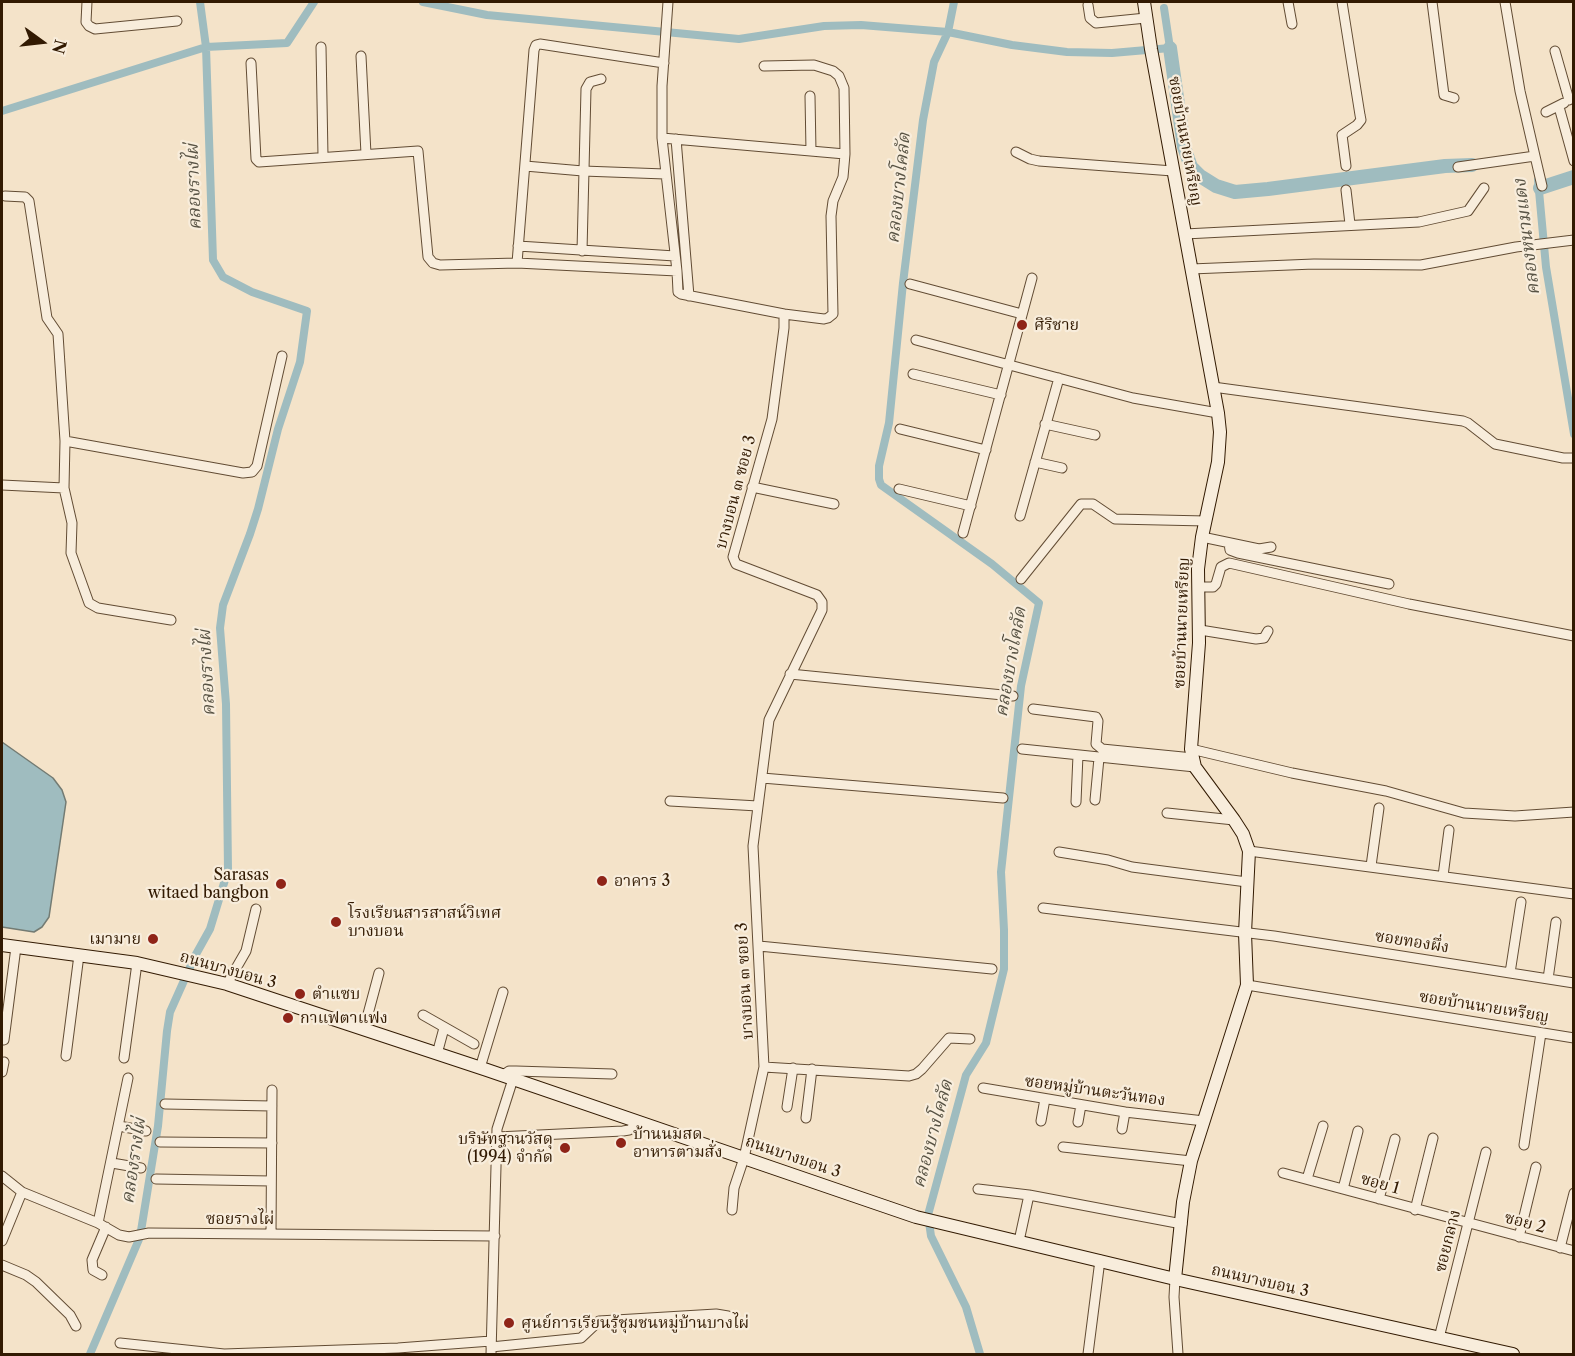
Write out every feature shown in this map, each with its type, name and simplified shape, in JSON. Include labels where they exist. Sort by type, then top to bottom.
[{"type":"main road","name":"ซอยบ้านนายเหรียญ","points":[[1144,2],[1218,413],[1219,455],[1202,537],[1198,569],[1200,630],[1193,758]]},
{"type":"main road","points":[[1175,1279],[1183,1202],[1191,1161],[1247,985],[1245,933],[1249,851],[1243,834],[1193,758]]},
{"type":"main road","name":"ถนนบางบอน 3","points":[[2,945],[137,963],[227,984],[508,1077],[916,1217],[1175,1279],[1513,1354]]},
{"type":"street","points":[[87,2],[86,22],[89,27],[95,29],[177,21]]},
{"type":"street","points":[[668,2],[662,138],[678,292],[784,314],[824,319],[833,314],[831,216],[833,201],[843,177],[844,88],[839,76],[825,68],[814,65],[764,66]]},
{"type":"street","points":[[1288,2],[1292,24]]},
{"type":"street","points":[[1342,2],[1360,115],[1357,125],[1342,135],[1346,166]]},
{"type":"street","points":[[1432,2],[1444,95],[1454,98]]},
{"type":"street","points":[[1505,2],[1531,157],[1542,186]]},
{"type":"street","points":[[1088,4],[1090,18],[1096,23],[1146,18]]},
{"type":"street","points":[[518,263],[536,45],[664,63]]},
{"type":"street","points":[[321,47],[323,156]]},
{"type":"street","points":[[1546,112],[1571,99],[1555,51]]},
{"type":"street","points":[[361,56],[366,154]]},
{"type":"street","points":[[251,63],[256,159],[264,163],[323,156],[418,151],[428,257],[433,263],[440,265],[518,263],[677,271]]},
{"type":"street","points":[[582,251],[587,84],[601,79]]},
{"type":"street","points":[[810,96],[811,151]]},
{"type":"street","points":[[1558,106],[1574,161]]},
{"type":"street","points":[[662,138],[845,154]]},
{"type":"street","points":[[676,139],[689,296]]},
{"type":"street","points":[[1016,152],[1040,161],[1173,171]]},
{"type":"street","points":[[1458,167],[1531,157]]},
{"type":"street","points":[[525,166],[665,174]]},
{"type":"street","points":[[1185,234],[1419,222],[1468,211],[1484,188]]},
{"type":"street","points":[[1346,190],[1350,224]]},
{"type":"street","points":[[5,196],[25,197],[29,201],[46,318],[58,334],[65,441],[64,488],[72,523],[71,553],[89,603],[98,608],[171,620]]},
{"type":"street","points":[[1191,269],[1314,264],[1421,265],[1574,240]]},
{"type":"street","points":[[518,246],[675,256]]},
{"type":"street","points":[[963,533],[1032,278]]},
{"type":"street","points":[[910,284],[1022,314]]},
{"type":"street","name":"บางบอน ๓ ซอย 3","points":[[732,1210],[734,1188],[744,1158],[764,1067],[753,846],[771,714],[822,610],[822,603],[817,595],[740,565],[734,560],[733,553],[772,419],[784,314]]},
{"type":"street","points":[[916,340],[1133,398],[1218,413]]},
{"type":"street","points":[[65,441],[243,473],[252,472],[257,466],[282,356]]},
{"type":"street","points":[[913,374],[1001,395]]},
{"type":"street","points":[[1020,516],[1059,378]]},
{"type":"street","points":[[1213,387],[1462,421],[1468,423],[1494,444],[1572,458]]},
{"type":"street","points":[[1046,424],[1095,435]]},
{"type":"street","points":[[900,429],[986,450]]},
{"type":"street","points":[[1035,462],[1062,468]]},
{"type":"street","points":[[2,485],[64,488]]},
{"type":"street","points":[[752,487],[834,504]]},
{"type":"street","points":[[899,489],[971,506]]},
{"type":"street","points":[[1021,579],[1081,504],[1093,504],[1115,519],[1206,521]]},
{"type":"street","points":[[1202,537],[1259,549],[1271,547]]},
{"type":"street","points":[[1229,543],[1230,550],[1238,553],[1389,584]]},
{"type":"street","points":[[1199,587],[1213,587],[1221,567],[1229,563],[1409,604],[1574,636]]},
{"type":"street","points":[[1200,630],[1256,639],[1264,638],[1268,631]]},
{"type":"street","points":[[790,674],[1013,696]]},
{"type":"street","points":[[1033,709],[1096,717],[1098,721],[1096,744],[1102,749],[1193,758],[1292,773],[1386,791],[1464,813],[1515,816],[1574,812]]},
{"type":"street","points":[[1022,749],[1099,758],[1193,758]]},
{"type":"street","points":[[1076,802],[1078,755]]},
{"type":"street","points":[[1095,800],[1099,758]]},
{"type":"street","points":[[762,778],[1003,798]]},
{"type":"street","points":[[670,801],[758,806]]},
{"type":"street","points":[[1371,866],[1379,808]]},
{"type":"street","points":[[1167,813],[1234,820]]},
{"type":"street","points":[[1443,876],[1449,830]]},
{"type":"street","points":[[1249,851],[1574,894]]},
{"type":"street","points":[[1059,852],[1108,860],[1132,867],[1247,882]]},
{"type":"street","points":[[1510,973],[1521,902]]},
{"type":"street","name":"ซอยทองผึ่ง","points":[[1043,908],[1274,936],[1574,983]]},
{"type":"street","points":[[227,984],[246,951],[256,909]]},
{"type":"street","points":[[1548,979],[1556,922]]},
{"type":"street","points":[[759,946],[992,969]]},
{"type":"street","points":[[4,1040],[16,947]]},
{"type":"street","points":[[66,1056],[79,955]]},
{"type":"street","points":[[124,1058],[137,963]]},
{"type":"street","points":[[364,1029],[379,973]]},
{"type":"street","name":"ซอยบ้านนายเหรียญ","points":[[1247,985],[1574,1038]]},
{"type":"street","points":[[480,1068],[503,992]]},
{"type":"street","points":[[423,1015],[474,1044]]},
{"type":"street","points":[[437,1053],[444,1028]]},
{"type":"street","points":[[1524,1145],[1541,1033]]},
{"type":"street","points":[[764,1067],[909,1076],[922,1069],[950,1038],[970,1039]]},
{"type":"street","points":[[2,1072],[4,1062]]},
{"type":"street","points":[[787,1107],[793,1068]]},
{"type":"street","points":[[806,1118],[812,1069]]},
{"type":"street","points":[[491,1348],[497,1137],[509,1071],[612,1074]]},
{"type":"street","points":[[102,1275],[93,1270],[92,1260],[102,1225],[128,1078]]},
{"type":"street","name":"ซอยหมู่บ้านตะวันทอง","points":[[983,1089],[1125,1112],[1204,1121]]},
{"type":"street","points":[[271,1234],[272,1090]]},
{"type":"street","points":[[1041,1121],[1045,1099]]},
{"type":"street","points":[[165,1104],[272,1106]]},
{"type":"street","points":[[1078,1122],[1081,1105]]},
{"type":"street","points":[[1122,1130],[1125,1112]]},
{"type":"street","points":[[497,1137],[623,1131],[640,1123]]},
{"type":"street","points":[[119,1126],[146,1131]]},
{"type":"street","points":[[1307,1179],[1323,1126]]},
{"type":"street","points":[[1343,1189],[1358,1131]]},
{"type":"street","points":[[1415,1210],[1433,1138]]},
{"type":"street","points":[[1379,1199],[1395,1139]]},
{"type":"street","points":[[160,1142],[272,1143]]},
{"type":"street","points":[[1063,1147],[1191,1161]]},
{"type":"street","name":"ซอยกลาง","points":[[1439,1338],[1486,1152]]},
{"type":"street","points":[[112,1163],[141,1168]]},
{"type":"street","points":[[1519,1237],[1536,1167]]},
{"type":"street","name":"ซอย 1","points":[[1283,1173],[1469,1224]]},
{"type":"street","name":"ซอยรางไผ่","points":[[2,1176],[22,1192],[102,1225],[119,1235],[129,1237],[149,1233],[495,1236]]},
{"type":"street","points":[[156,1179],[271,1181]]},
{"type":"street","points":[[978,1189],[1029,1195],[1182,1224]]},
{"type":"street","points":[[2,1241],[22,1192]]},
{"type":"street","points":[[1560,1248],[1574,1193]]},
{"type":"street","points":[[1019,1240],[1029,1195]]},
{"type":"street","name":"ซอย 2","points":[[1469,1224],[1574,1251]]},
{"type":"street","points":[[1088,1354],[1100,1260]]},
{"type":"street","points":[[2,1265],[36,1282],[74,1319],[76,1326]]},
{"type":"street","points":[[1175,1279],[1178,1354]]},
{"type":"street","points":[[120,1343],[224,1354],[438,1350],[491,1348],[581,1338],[599,1321],[716,1314],[728,1316],[733,1321]]},
{"type":"water","points":[[2,742],[53,778],[62,790],[66,802],[49,917],[42,927],[34,932],[2,927]]},
{"type":"waterway","name":"คลองรางไผ่","points":[[90,1354],[140,1237],[158,1126],[170,1012],[210,929],[228,870],[226,704],[220,628],[223,605],[258,509],[278,429],[300,362],[307,311],[252,292],[223,277],[213,260],[206,47],[200,2]]},
{"type":"waterway","points":[[2,111],[206,47],[287,43],[314,2]]},
{"type":"waterway","points":[[423,2],[487,15],[739,39],[824,26],[861,25],[948,32],[1012,45],[1067,52],[1112,53],[1170,48],[1164,8]]},
{"type":"waterway","name":"คลองบางโคลัด","points":[[954,2],[948,32],[934,62],[923,120],[889,423],[879,466],[879,479],[881,485],[992,564],[1039,603],[1021,686],[1001,872],[1004,969],[986,1043],[966,1075],[928,1215],[931,1236],[966,1307],[980,1354]]},
{"type":"waterway","points":[[1170,48],[1184,147],[1191,167],[1216,186],[1235,192],[1445,166],[1472,165]]},
{"type":"waterway","points":[[1540,188],[1574,177]]},
{"type":"waterway","name":"คลองหนามแดง","points":[[1538,180],[1546,267],[1574,434]]},
{"type":"place","name":"ศิริชาย","points":[[1022,325]]},
{"type":"place","name":"อาคาร 3","points":[[602,881]]},
{"type":"place","name":"Sarasas witaed bangbon","points":[[281,884]]},
{"type":"place","name":"โรงเรียนสารสาสน์วิเทศ บางบอน","points":[[336,922]]},
{"type":"place","name":"เมามาย","points":[[153,939]]},
{"type":"place","name":"ตำแซบ","points":[[300,994]]},
{"type":"place","name":"กาแฟตาแฟง","points":[[288,1018]]},
{"type":"place","name":"บ้านนมสด อาหารตามสั่ง","points":[[621,1143]]},
{"type":"place","name":"บริษัทฐานวัสดุ (1994) จำกัด","points":[[565,1148]]},
{"type":"place","name":"ศูนย์การเรียนรู้ชุมชนหมู่บ้านบางไผ่","points":[[509,1323]]}]
